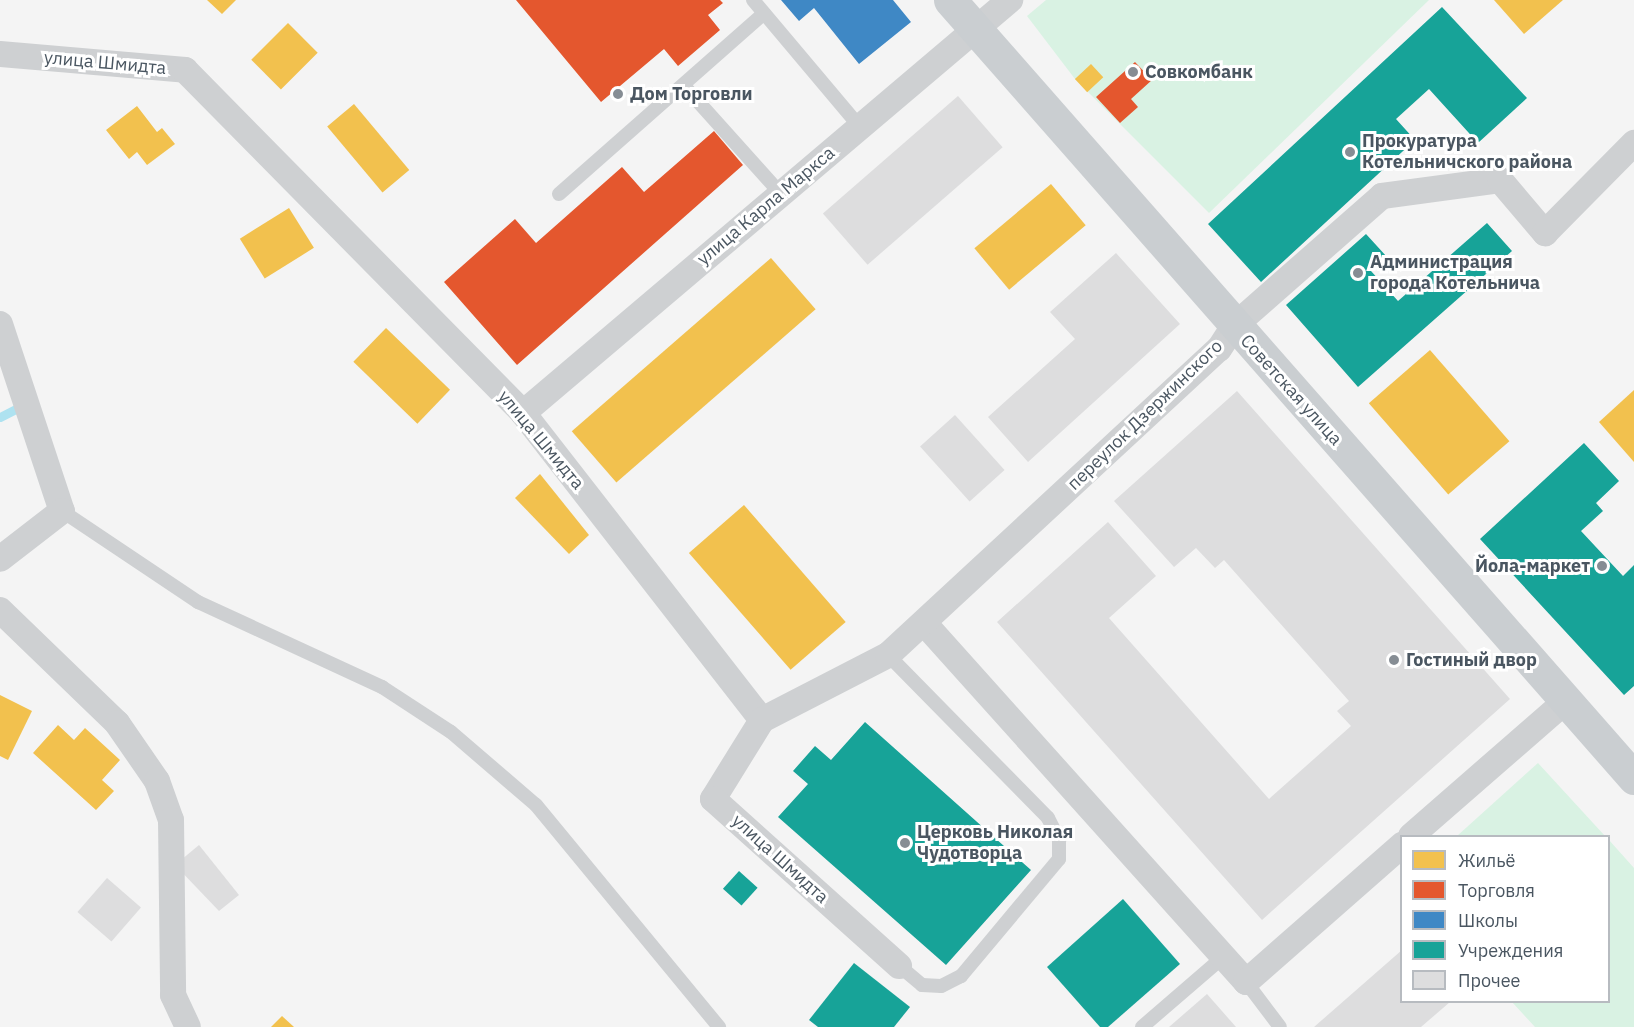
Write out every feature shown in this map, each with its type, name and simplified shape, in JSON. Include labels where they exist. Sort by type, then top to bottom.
[{"type":"main road","name":"Советская улица","points":[[950,0],[1234,326],[1634,778]]},
{"type":"street","name":"улица Карла Маркса","points":[[523,413],[1010,0]]},
{"type":"street","name":"улица Шмидта","points":[[0,54],[185,70],[523,413],[762,720],[713,799],[899,966]]},
{"type":"street","name":"переулок Дзержинского","points":[[762,720],[888,655],[925,624],[1219,349],[1234,326],[1382,196],[1500,180],[1545,233],[1634,143]]},
{"type":"street","points":[[0,324],[62,511],[0,559]]},
{"type":"street","points":[[0,610],[117,723],[157,781],[171,820],[173,995],[188,1027]]},
{"type":"street","points":[[925,624],[1246,982],[1400,846]]},
{"type":"street","points":[[1413,835],[1567,700]]},
{"type":"lane","points":[[753,0],[860,127]]},
{"type":"lane","points":[[559,194],[685,87],[764,13]]},
{"type":"lane","points":[[685,87],[781,194]]},
{"type":"lane","points":[[62,511],[198,602],[382,687],[451,732],[536,805],[719,1027]]},
{"type":"lane","points":[[888,655],[1048,818],[1059,840],[1059,859],[961,976],[941,986],[922,985],[899,966]]},
{"type":"lane","points":[[1142,1027],[1223,957]]},
{"type":"lane","points":[[1246,982],[1280,1027]]},
{"type":"green space","points":[[1046,0],[1429,0],[1209,213],[1075,79],[1027,16]]},
{"type":"green space","points":[[1538,763],[1604,835],[1458,835]]},
{"type":"green space","points":[[1610,841],[1634,868],[1634,1027],[1535,1027],[1513,1003],[1610,1003]]},
{"type":"building: Жильё","points":[[207,0],[236,0],[222,14]]},
{"type":"building: Жильё","points":[[1494,0],[1563,0],[1524,34]]},
{"type":"building: Жильё","points":[[288,23],[318,53],[281,89],[251,60]]},
{"type":"building: Жильё","points":[[1091,64],[1103,77],[1087,92],[1075,79]]},
{"type":"building: Жильё","points":[[354,104],[409,170],[382,192],[327,126]]},
{"type":"building: Жильё","points":[[137,106],[157,132],[162,128],[175,144],[147,165],[137,152],[129,159],[106,130]]},
{"type":"building: Жильё","points":[[1051,184],[1086,225],[1009,290],[974,248]]},
{"type":"building: Жильё","points":[[289,208],[314,248],[265,279],[240,239]]},
{"type":"building: Жильё","points":[[771,258],[816,309],[616,483],[572,431]]},
{"type":"building: Жильё","points":[[386,328],[450,390],[417,424],[353,362]]},
{"type":"building: Жильё","points":[[1430,350],[1509,441],[1448,494],[1369,403]]},
{"type":"building: Жильё","points":[[1634,390],[1634,462],[1599,422]]},
{"type":"building: Жильё","points":[[540,474],[589,535],[569,554],[515,498]]},
{"type":"building: Жильё","points":[[744,505],[846,622],[791,670],[689,553]]},
{"type":"building: Жильё","points":[[0,695],[32,711],[8,760],[0,756]]},
{"type":"building: Жильё","points":[[58,725],[74,740],[85,728],[120,760],[102,780],[114,791],[96,810],[33,753]]},
{"type":"building: Жильё","points":[[282,1016],[294,1027],[271,1027]]},
{"type":"building: Торговля","points":[[516,0],[720,0],[723,3],[708,15],[720,30],[678,66],[664,49],[601,102]]},
{"type":"building: Торговля","points":[[1135,62],[1152,80],[1131,99],[1138,107],[1120,123],[1096,97]]},
{"type":"building: Торговля","points":[[714,131],[743,165],[517,365],[444,282],[515,219],[536,243],[622,167],[644,192]]},
{"type":"building: Школы","points":[[781,0],[893,0],[911,22],[859,64],[814,8],[799,21]]},
{"type":"building: Учреждения","points":[[1442,7],[1527,98],[1478,143],[1429,89],[1396,119],[1415,140],[1261,282],[1208,224]]},
{"type":"building: Учреждения","points":[[1487,223],[1512,251],[1358,387],[1286,305],[1366,234],[1387,257],[1371,271],[1398,301]]},
{"type":"building: Учреждения","points":[[1584,443],[1619,481],[1596,503],[1603,511],[1581,531],[1623,576],[1634,565],[1634,686],[1624,695],[1480,539]]},
{"type":"building: Учреждения","name":"Церковь Николая Чудотворца","points":[[865,722],[1031,870],[946,965],[778,817],[808,784],[793,771],[815,746],[831,760]]},
{"type":"building: Учреждения","points":[[739,871],[758,888],[742,906],[723,889]]},
{"type":"building: Учреждения","points":[[1123,899],[1180,964],[1108,1027],[1100,1027],[1047,967]]},
{"type":"building: Учреждения","points":[[854,963],[910,1007],[894,1027],[818,1027],[809,1020]]},
{"type":"building: Прочее","points":[[958,96],[1003,147],[868,265],[823,213]]},
{"type":"building: Прочее","points":[[1116,253],[1180,324],[1028,462],[988,417],[1075,339],[1050,312]]},
{"type":"building: Прочее","name":"Гостиный двор","points":[[1237,391],[1510,699],[1262,920],[997,622],[1108,522],[1156,576],[1109,618],[1269,799],[1351,726],[1337,711],[1349,701],[1224,560],[1215,568],[1196,548],[1174,567],[1114,501]]},
{"type":"building: Прочее","points":[[955,415],[1005,470],[970,501],[920,446]]},
{"type":"building: Прочее","points":[[199,845],[239,895],[219,911],[175,865]]},
{"type":"building: Прочее","points":[[107,878],[141,908],[111,941],[77,912]]},
{"type":"building: Прочее","points":[[1400,952],[1400,1003],[1449,1003],[1421,1027],[1314,1027]]},
{"type":"building: Прочее","points":[[1207,994],[1236,1027],[1169,1027]]},
{"type":"waterway","points":[[0,417],[25,404]]},
{"type":"place","name":"Совкомбанк","points":[[1133,72]]},
{"type":"place","name":"Дом Торговли","points":[[618,94]]},
{"type":"place","name":"Прокуратура Котельничского района","points":[[1350,152]]},
{"type":"place","name":"Администрация города Котельнича","points":[[1358,273]]},
{"type":"place","name":"Йола-маркет","points":[[1602,566]]},
{"type":"place","name":"Гостиный двор","points":[[1394,660]]},
{"type":"place","name":"Церковь Николая Чудотворца","points":[[905,843]]}]
